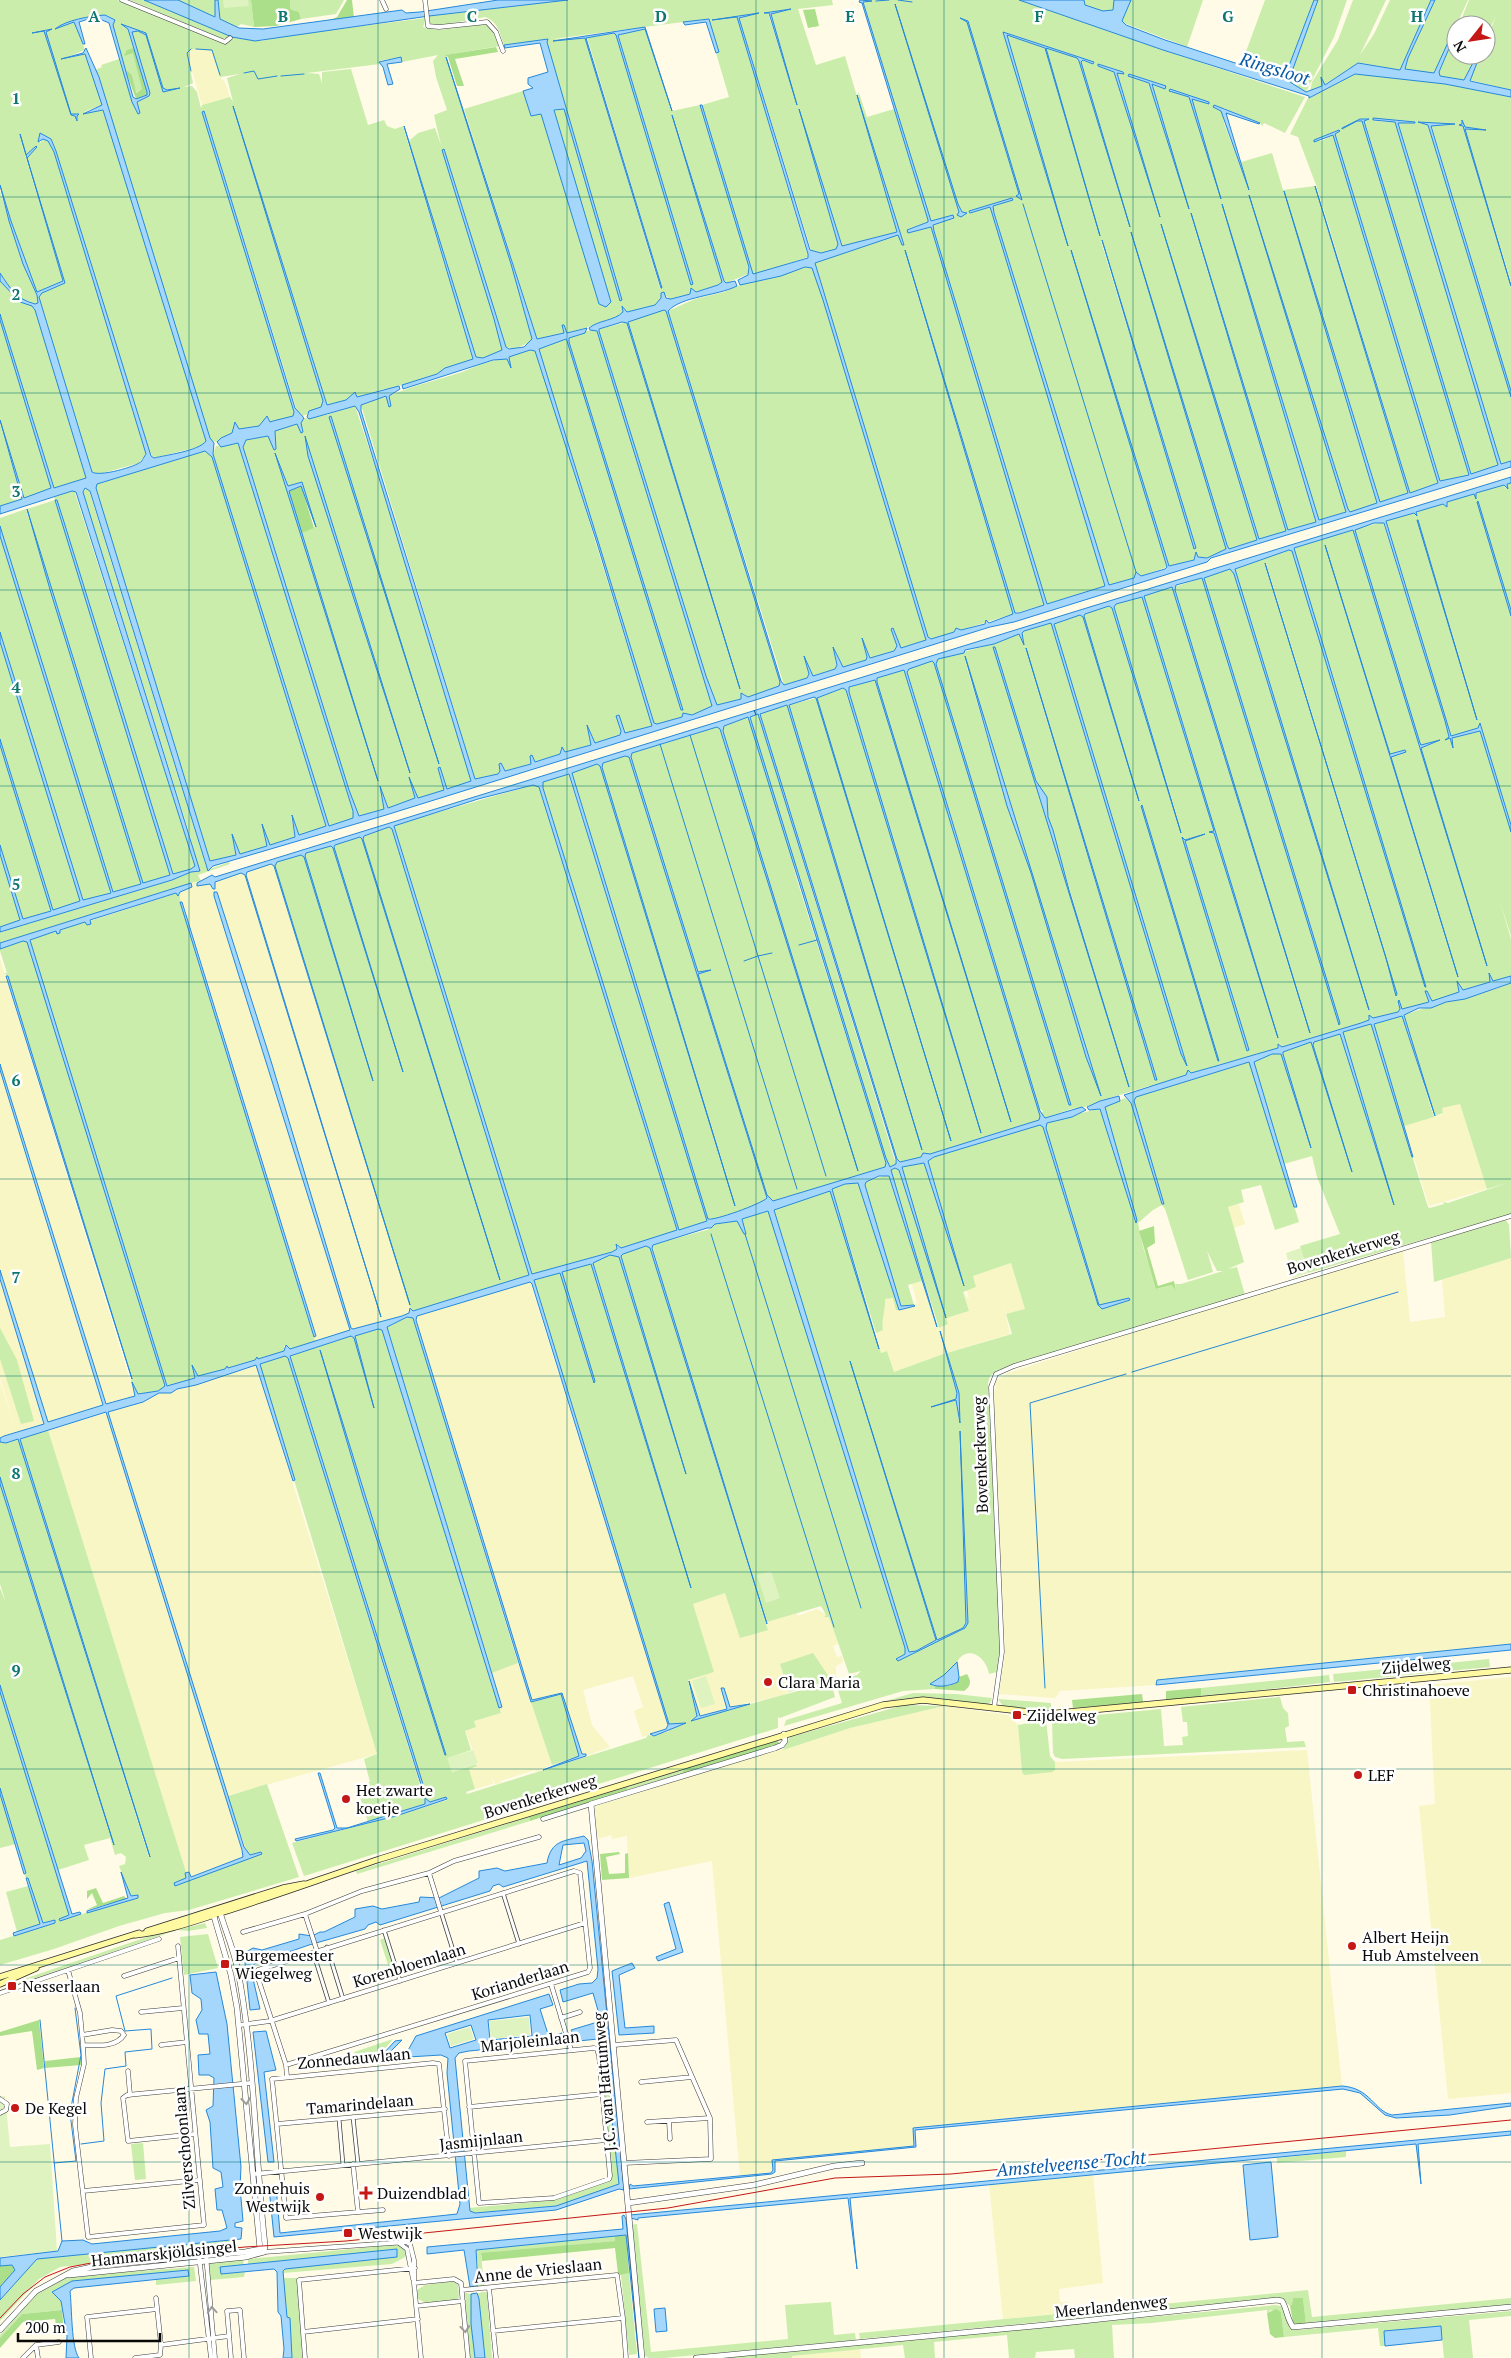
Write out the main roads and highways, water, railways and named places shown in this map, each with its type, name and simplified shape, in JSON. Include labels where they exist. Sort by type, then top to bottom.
[{"type":"main road","name":"Zijdelweg","points":[[994,1709],[1048,1714],[1511,1670]]},
{"type":"main road","name":"Bovenkerkerweg","points":[[0,1977],[135,1935],[290,1892],[305,1884],[337,1873],[783,1731],[883,1705],[907,1701],[923,1700],[994,1709]]},
{"type":"main road","name":"Bovenkerkerweg","points":[[0,1984],[26,1974],[40,1965]]},
{"type":"water","points":[[144,0],[178,0],[215,17],[215,0],[218,0],[220,19],[239,28],[263,29],[402,10],[406,13],[420,12],[498,0],[568,0],[429,16],[255,41],[232,37]]},
{"type":"water","points":[[860,0],[872,1],[863,2],[931,221],[953,215],[954,218],[933,225],[934,231],[1047,604],[1105,586],[990,207],[970,213],[969,211],[1012,198],[1013,200],[993,206],[994,213],[1109,585],[1134,578],[1136,572],[1141,576],[1167,567],[1071,250],[1169,566],[1194,560],[1196,552],[1198,557],[1207,558],[1226,549],[1131,232],[1229,549],[1257,540],[1161,224],[1259,539],[1286,531],[1191,213],[1288,530],[1316,522],[1222,204],[1319,520],[1346,512],[1249,195],[1348,509],[1350,512],[1377,503],[1284,191],[1380,502],[1408,493],[1315,186],[1410,493],[1438,483],[1333,135],[1314,142],[1314,140],[1339,130],[1335,134],[1440,481],[1469,475],[1362,121],[1357,121],[1342,129],[1360,119],[1369,119],[1364,121],[1471,474],[1498,465],[1395,122],[1373,120],[1373,118],[1415,122],[1398,123],[1501,464],[1511,461],[1511,467],[1211,558],[1207,562],[1014,622],[990,627],[386,815],[213,866],[208,871],[90,491],[85,488],[83,492],[200,871],[191,872],[172,880],[0,932],[0,927],[20,920],[0,854],[0,845],[23,919],[51,911],[0,745],[0,739],[53,910],[80,901],[0,642],[0,632],[83,900],[111,893],[0,536],[0,526],[113,892],[141,884],[27,509],[143,883],[170,875],[55,500],[57,500],[64,522],[173,874],[195,866],[76,492],[72,491],[0,514],[0,506],[22,499],[0,420],[24,498],[51,488],[0,320],[0,314],[54,488],[86,478],[35,310],[32,306],[20,302],[0,281],[0,273],[18,296],[28,302],[38,303],[37,295],[23,264],[9,221],[0,185],[37,292],[63,281],[28,160],[65,283],[42,293],[39,297],[92,472],[117,471],[133,466],[142,461],[146,454],[54,152],[48,141],[43,139],[38,142],[40,133],[51,139],[56,151],[151,456],[154,458],[190,450],[206,441],[103,110],[83,114],[102,105],[85,54],[61,59],[83,53],[86,48],[99,77],[210,438],[214,443],[213,454],[329,826],[353,818],[353,811],[238,443],[221,447],[217,442],[232,433],[235,422],[239,429],[259,426],[267,416],[270,422],[293,416],[294,412],[202,112],[204,111],[295,408],[304,418],[301,423],[303,432],[301,433],[297,424],[275,431],[276,449],[274,450],[268,436],[246,440],[243,447],[349,790],[359,816],[384,809],[380,786],[388,808],[415,798],[409,777],[418,798],[444,790],[438,768],[440,767],[447,789],[471,781],[359,412],[355,406],[309,419],[307,417],[309,411],[321,407],[323,401],[233,106],[327,405],[346,400],[355,392],[357,397],[399,386],[400,389],[389,396],[391,406],[389,407],[386,396],[361,405],[361,411],[475,779],[498,774],[500,771],[499,764],[501,763],[505,771],[531,764],[530,756],[532,755],[535,762],[560,754],[562,747],[565,752],[591,745],[587,725],[595,743],[620,735],[621,731],[616,716],[619,715],[625,733],[652,726],[597,543],[535,351],[530,350],[509,357],[511,368],[507,359],[493,360],[403,389],[402,385],[437,374],[445,368],[473,359],[404,126],[476,357],[483,358],[502,350],[442,150],[444,149],[506,347],[509,349],[524,347],[532,339],[511,264],[446,57],[537,339],[564,333],[562,325],[564,325],[567,333],[587,328],[585,333],[569,338],[569,342],[683,710],[681,710],[567,341],[566,339],[539,349],[654,723],[657,724],[682,717],[683,713],[692,715],[712,706],[597,331],[590,330],[589,328],[619,315],[623,312],[622,306],[627,312],[655,305],[661,298],[661,293],[664,292],[666,298],[671,299],[690,294],[691,288],[696,292],[722,282],[672,115],[724,281],[726,283],[735,281],[737,286],[682,302],[668,311],[781,681],[784,685],[807,678],[809,674],[804,656],[813,676],[835,669],[837,665],[833,647],[843,667],[866,660],[867,657],[862,638],[870,658],[894,651],[897,646],[891,629],[893,628],[901,648],[926,640],[812,268],[805,267],[781,276],[740,285],[738,280],[748,275],[749,267],[700,105],[702,105],[753,274],[808,258],[808,254],[737,17],[712,20],[759,13],[739,18],[810,250],[821,253],[836,249],[838,244],[799,109],[842,246],[897,232],[857,95],[904,245],[902,245],[898,235],[815,263],[928,637],[931,639],[954,632],[956,628],[961,630],[985,624],[986,620],[989,623],[1013,614],[905,250],[1015,613],[1044,605],[931,227],[908,233],[907,230],[928,222],[928,220],[862,3],[859,2]],"holes":[[[664,310],[666,311],[780,682],[779,686],[748,697],[741,693],[741,699],[717,705],[706,676],[599,331],[599,329],[622,322],[627,323],[740,689],[628,322]],[[205,451],[212,457],[326,826],[299,835],[292,815],[295,837],[270,845],[262,824],[267,846],[240,854],[232,834],[236,855],[210,861],[96,488],[97,484]]]},
{"type":"water","points":[[1019,0],[1084,0],[1085,5],[1103,11],[1113,10],[1114,0],[1131,0],[1122,21],[1126,25],[1165,40],[1284,79],[1314,0],[1318,0],[1290,77],[1290,82],[1306,92],[1322,86],[1321,77],[1325,85],[1358,63],[1400,70],[1431,0],[1435,0],[1408,58],[1405,69],[1434,73],[1446,47],[1446,56],[1439,72],[1440,76],[1464,80],[1472,65],[1476,65],[1470,81],[1511,90],[1511,97],[1445,84],[1355,74],[1309,98],[1309,96],[1163,50]]},
{"type":"water","points":[[895,4],[958,204],[962,212],[967,213],[961,217],[957,215],[959,212]]},
{"type":"water","points":[[791,9],[771,14],[797,105],[769,13],[764,13]]},
{"type":"water","points":[[105,15],[115,20],[113,25],[133,97],[136,99],[147,95],[147,92],[128,29],[121,24],[146,33],[163,88],[167,90],[180,88],[163,92],[146,35],[138,31],[132,32],[150,93],[149,96],[137,102],[140,113],[138,114],[132,102],[109,23],[95,17],[79,22],[85,44],[83,44],[74,22],[55,29],[85,17]]},
{"type":"water","points":[[960,18],[968,21],[1022,200],[1016,196],[1019,194],[967,22]]},
{"type":"water","points":[[709,19],[719,52],[716,53],[706,22],[685,25],[683,22]]},
{"type":"water","points":[[645,27],[672,111],[645,29],[618,35],[693,284],[691,285],[616,35],[614,33],[586,38],[662,288],[585,38],[553,41]]},
{"type":"water","points":[[52,29],[46,32],[71,114],[79,114],[77,121],[75,116],[71,115],[44,31],[32,33]]},
{"type":"water","points":[[1003,32],[1094,62],[1093,64],[1083,60],[1081,62],[1130,227],[1079,61],[1077,58],[1046,48],[1100,236],[1045,48],[1007,35],[1068,246]]},
{"type":"water","points":[[548,39],[547,42],[622,300],[620,301],[564,109],[554,110],[611,302],[606,307],[599,304],[541,114],[531,116],[523,91],[533,88],[528,84],[528,78],[548,72],[540,43],[505,48],[504,45]]},
{"type":"water","points":[[401,57],[402,62],[387,64],[393,84],[388,85],[383,67],[379,62]]},
{"type":"water","points":[[1098,64],[1123,72],[1124,74],[1117,73],[1160,217],[1114,72],[1098,66]]},
{"type":"water","points":[[1129,74],[1166,86],[1165,89],[1152,84],[1189,209],[1149,83],[1128,76]]},
{"type":"water","points":[[1170,89],[1209,102],[1209,104],[1192,99],[1221,199],[1189,97],[1169,91]]},
{"type":"water","points":[[1214,105],[1260,123],[1226,113],[1249,190],[1221,111],[1213,107]]},
{"type":"water","points":[[1462,120],[1465,127],[1486,130],[1465,129],[1511,286],[1463,126],[1459,125],[1462,124]]},
{"type":"water","points":[[1418,122],[1455,124],[1431,126],[1511,391],[1511,397],[1428,125]]},
{"type":"water","points":[[36,146],[37,147],[27,158],[26,155]]},
{"type":"water","points":[[1102,240],[1196,548],[1194,549]]},
{"type":"water","points":[[331,416],[423,713],[329,417]]},
{"type":"water","points":[[305,436],[410,773],[308,456]]},
{"type":"water","points":[[275,453],[288,486],[302,482],[316,527],[301,486],[289,491],[378,781]]},
{"type":"water","points":[[1511,477],[1511,483],[1507,484],[1508,489],[1504,485],[1476,493],[1476,499],[1474,494],[1447,502],[1447,507],[1443,504],[1416,512],[1417,516],[1414,513],[1386,521],[1451,736],[1478,728],[1480,723],[1511,825],[1511,832],[1480,731],[1452,738],[1453,748],[1450,738],[1445,740],[1449,737],[1445,721],[1384,523],[1374,523],[1355,530],[1420,743],[1421,745],[1440,740],[1421,748],[1487,966],[1353,530],[1294,548],[1426,987],[1292,551],[1289,550],[1235,569],[1369,1010],[1234,574],[1230,569],[1204,578],[1340,1023],[1339,1025],[1202,578],[1176,585],[1175,590],[1310,1033],[1172,587],[1144,596],[1278,1038],[1214,833],[1209,832],[1214,831],[1142,597],[1116,604],[1114,607],[1181,833],[1112,608],[1109,606],[1084,616],[1139,801],[1083,617],[1080,615],[1054,624],[1187,1066],[1181,1054],[1051,623],[1024,631],[1022,633],[1024,645],[1019,634],[994,644],[965,650],[964,653],[938,659],[936,664],[1071,1105],[1069,1105],[934,663],[932,661],[909,669],[907,672],[1040,1111],[1045,1118],[1082,1107],[1086,1110],[1072,1117],[1047,1123],[1046,1128],[1099,1305],[1129,1298],[1130,1300],[1102,1309],[1098,1305],[1043,1127],[1040,1125],[934,1157],[928,1161],[964,1286],[924,1163],[902,1167],[946,1318],[899,1170],[895,1168],[891,1170],[937,1327],[889,1176],[879,1176],[866,1182],[865,1185],[901,1306],[915,1306],[899,1310],[858,1183],[845,1184],[832,1189],[879,1349],[830,1191],[774,1210],[909,1652],[916,1651],[936,1640],[850,1361],[937,1640],[963,1628],[966,1623],[960,1431],[968,1623],[965,1628],[898,1661],[896,1659],[905,1654],[905,1648],[768,1211],[742,1219],[746,1234],[744,1234],[737,1221],[715,1224],[711,1228],[653,1245],[652,1248],[767,1624],[650,1248],[646,1246],[621,1256],[686,1474],[619,1257],[610,1255],[593,1263],[691,1588],[591,1264],[562,1272],[595,1381],[594,1383],[560,1273],[534,1280],[669,1724],[686,1723],[654,1736],[650,1734],[666,1729],[668,1725],[532,1284],[530,1282],[417,1316],[416,1320],[532,1700],[562,1693],[582,1754],[586,1754],[586,1756],[543,1770],[579,1756],[561,1694],[531,1702],[413,1318],[407,1317],[387,1327],[502,1707],[499,1708],[382,1330],[378,1329],[355,1336],[374,1408],[354,1338],[351,1336],[290,1356],[426,1794],[424,1794],[288,1358],[285,1356],[260,1364],[295,1480],[293,1481],[256,1365],[196,1385],[177,1389],[171,1393],[159,1393],[143,1402],[108,1412],[244,1847],[250,1855],[261,1852],[262,1854],[175,1886],[174,1883],[186,1878],[185,1873],[189,1872],[191,1877],[243,1857],[242,1850],[106,1412],[20,1439],[150,1857],[18,1439],[6,1443],[0,1442],[0,1438],[4,1436],[44,1424],[0,1279],[0,1270],[48,1422],[103,1405],[0,1070],[0,1064],[106,1404],[135,1396],[132,1382],[138,1394],[158,1391],[165,1386],[27,942],[23,941],[0,949],[0,943],[191,883],[192,887],[180,892],[178,896],[176,893],[90,920],[91,924],[87,925],[85,922],[60,930],[60,933],[57,934],[56,931],[30,940],[167,1386],[195,1378],[192,1365],[198,1376],[225,1369],[227,1366],[228,1368],[255,1360],[257,1357],[258,1359],[284,1351],[286,1345],[290,1349],[350,1330],[214,892],[217,892],[271,1061],[351,1328],[402,1316],[409,1313],[410,1308],[413,1311],[529,1275],[392,829],[389,827],[364,836],[363,839],[500,1280],[362,839],[360,837],[335,845],[334,847],[403,1072],[333,848],[331,846],[306,853],[305,856],[373,1081],[304,857],[301,855],[277,862],[275,866],[410,1305],[274,866],[271,864],[247,872],[246,875],[381,1317],[245,875],[241,873],[215,882],[215,889],[210,884],[197,886],[197,883],[212,875],[215,877]],"holes":[[[904,670],[1040,1116],[1039,1120],[930,1154],[923,1153],[921,1157],[900,1162],[897,1159],[760,714],[787,705],[922,1150],[789,705],[816,698],[951,1141],[817,698],[843,688],[846,690],[981,1133],[849,687],[875,680],[1011,1122],[877,678]],[[758,714],[896,1164],[890,1167],[750,717]],[[748,717],[886,1163],[885,1167],[773,1201],[767,1195],[698,974],[711,970],[698,972],[631,757],[632,753],[717,727],[720,729],[858,1171],[723,731],[724,726]],[[625,756],[629,757],[767,1198],[747,1208],[712,1219],[708,1219],[572,773],[597,764],[600,766],[735,1206],[602,767],[603,763]],[[569,774],[707,1221],[679,1230],[543,788],[543,782]],[[533,785],[539,787],[677,1230],[621,1248],[616,1244],[617,1249],[612,1252],[532,1274],[394,826],[478,799]]]},
{"type":"water","points":[[1477,502],[1511,610],[1511,616]]},
{"type":"water","points":[[1417,520],[1418,520],[1477,720]]},
{"type":"water","points":[[1325,545],[1390,754],[1405,750],[1406,752],[1391,757],[1458,977]]},
{"type":"water","points":[[1265,563],[1386,958],[1386,959]]},
{"type":"water","points":[[993,647],[995,647],[1036,781],[1047,797],[1048,817],[1129,1087]]},
{"type":"water","points":[[1026,648],[1157,1080],[1155,1080]]},
{"type":"water","points":[[965,656],[1101,1096],[1086,1057],[1031,873],[1007,806]]},
{"type":"water","points":[[1142,805],[1219,1061],[1141,806]]},
{"type":"water","points":[[1205,834],[1185,841],[1249,1050],[1247,1051],[1182,837],[1185,840]]},
{"type":"water","points":[[180,902],[182,902],[316,1336],[314,1337]]},
{"type":"water","points":[[1386,959],[1397,994],[1396,996]]},
{"type":"water","points":[[1489,973],[1493,981],[1511,976],[1511,983],[1465,999],[1446,1002],[1431,1008],[1419,1008],[1404,1015],[1435,1116],[1402,1016],[1374,1024],[1413,1157],[1371,1024],[1343,1032],[1394,1205],[1340,1034],[1314,1042],[1313,1045],[1352,1172],[1311,1042],[1283,1052],[1283,1054],[1311,1148],[1281,1054],[1272,1054],[1254,1062],[1297,1207],[1294,1207],[1249,1062],[1136,1097],[1134,1101],[1164,1204],[1162,1204],[1131,1103],[1124,1095],[1186,1075],[1188,1070],[1191,1073],[1278,1048],[1278,1044],[1282,1047],[1361,1023],[1369,1020],[1369,1015],[1373,1018],[1398,1012],[1400,1009],[1399,1000],[1402,1009],[1429,1002],[1425,991],[1427,991],[1432,1001],[1459,992],[1457,981],[1463,990],[1490,982]]},
{"type":"water","points":[[6,976],[8,976],[132,1379]]},
{"type":"water","points":[[1119,1096],[1120,1101],[1105,1107],[1137,1220],[1136,1223],[1100,1109],[1089,1110],[1087,1107]]},
{"type":"water","points":[[940,1331],[959,1393],[960,1423],[956,1400],[931,1407],[956,1399],[957,1393]]},
{"type":"water","points":[[320,1350],[446,1755],[363,1496]]},
{"type":"water","points":[[0,1477],[114,1845],[0,1484]]},
{"type":"water","points":[[1511,1644],[1511,1650],[1156,1685],[1157,1680]]},
{"type":"water","points":[[957,1662],[958,1682],[944,1686],[930,1684],[944,1675]]},
{"type":"water","points":[[689,1681],[700,1716],[727,1709],[721,1688],[724,1688],[730,1707],[750,1704],[691,1721],[697,1716]]},
{"type":"water","points":[[0,1685],[72,1914],[80,1912],[81,1914],[60,1921],[59,1919],[69,1915],[0,1692]]},
{"type":"water","points":[[318,1773],[320,1773],[337,1828],[347,1828],[395,1813],[396,1806],[399,1812],[425,1804],[425,1798],[430,1802],[446,1797],[447,1799],[396,1816],[296,1841],[295,1839],[335,1828]]},
{"type":"water","points":[[0,1788],[26,1873],[24,1874],[0,1794]]},
{"type":"water","points":[[584,1836],[588,1840],[592,1861],[624,2190],[619,2189],[556,2210],[274,2237],[269,2188],[276,2186],[280,2233],[457,2214],[460,2204],[447,2073],[448,2058],[441,2055],[408,2057],[406,2054],[416,2036],[549,1994],[553,2005],[540,2009],[549,2037],[562,2033],[561,2042],[469,2051],[459,2053],[455,2058],[470,2211],[475,2213],[556,2206],[619,2184],[604,2045],[598,2039],[578,2041],[571,2030],[601,2021],[593,1993],[563,2002],[560,1990],[579,1984],[592,1983],[597,1978],[598,1969],[587,1861],[503,1887],[499,1884],[493,1886],[490,1891],[380,1925],[376,1922],[368,1925],[365,1929],[309,1945],[254,1964],[251,1970],[260,2009],[250,2010],[244,1953],[253,1948],[262,1950],[299,1939],[299,1934],[312,1936],[324,1932],[355,1917],[355,1909],[373,1906],[382,1909],[419,1902],[420,1897],[439,1898],[479,1878],[479,1871],[497,1868],[505,1871],[547,1863],[549,1855],[555,1846]],"holes":[[[584,1843],[586,1851],[581,1858],[559,1865],[563,1845]],[[530,2015],[532,2036],[490,2040],[488,2020]],[[471,2025],[476,2040],[450,2048],[445,2033]]]},
{"type":"water","points":[[121,1872],[131,1896],[138,1895],[138,1898],[87,1913],[87,1911],[128,1898]]},
{"type":"water","points":[[26,1878],[28,1878],[43,1923],[55,1920],[55,1923],[14,1936],[13,1933],[40,1924]]},
{"type":"water","points":[[669,1902],[683,1952],[658,1961],[656,1957],[676,1949],[664,1904]]},
{"type":"water","points":[[632,1963],[635,1968],[619,1975],[625,2028],[654,2026],[654,2033],[619,2035],[612,1971]]},
{"type":"water","points":[[216,1972],[227,2024],[241,2167],[240,2187],[243,2221],[235,2223],[235,2227],[242,2228],[241,2239],[37,2259],[0,2300],[0,2287],[15,2270],[12,2265],[0,2266],[0,2258],[58,2251],[62,2241],[83,2240],[92,2244],[220,2231],[227,2228],[222,2210],[217,2210],[215,2189],[223,2187],[221,2172],[213,2168],[210,2122],[206,2110],[213,2106],[214,2078],[209,2075],[199,2075],[198,2055],[210,2054],[208,2034],[199,2034],[196,2020],[202,2010],[201,1999],[192,1993],[190,1975]]},
{"type":"water","points":[[266,2031],[276,2070],[264,2072],[274,2162],[268,2162],[253,2032]]},
{"type":"water","points":[[402,2040],[390,2052],[389,2060],[326,2065],[336,2059],[353,2055],[383,2054],[395,2041]]},
{"type":"water","points":[[1342,2086],[1360,2091],[1386,2113],[1392,2115],[1511,2103],[1511,2106],[1450,2115],[1396,2118],[1385,2115],[1360,2093],[1343,2089],[915,2130],[916,2147],[775,2161],[775,2172],[772,2174],[629,2189],[630,2184],[633,2186],[771,2173],[773,2170],[772,2160],[914,2146],[913,2128]]},
{"type":"water","points":[[1511,2131],[1511,2135],[1418,2144],[1421,2184],[1416,2144],[850,2198],[857,2269],[848,2198],[638,2218],[638,2220],[631,2218],[630,2215]]},
{"type":"water","points":[[1271,2162],[1278,2237],[1250,2240],[1243,2165]]},
{"type":"water","points":[[624,2215],[626,2219],[639,2358],[626,2235],[476,2250],[478,2282],[477,2286],[470,2287],[464,2250],[427,2254],[427,2247],[623,2229],[622,2216]]},
{"type":"water","points":[[397,2249],[397,2257],[285,2269],[283,2271],[287,2317],[290,2318],[292,2358],[283,2358],[281,2316],[278,2312],[277,2272],[274,2269],[221,2274],[220,2267]]},
{"type":"water","points":[[188,2270],[189,2276],[74,2288],[70,2291],[72,2327],[74,2345],[79,2358],[66,2358],[67,2336],[61,2301],[52,2292],[72,2281]]},
{"type":"water","points":[[477,2293],[485,2358],[475,2358],[471,2324],[471,2294]]},
{"type":"water","points":[[665,2308],[667,2331],[656,2332],[654,2309]]},
{"type":"water","points":[[1441,2326],[1442,2340],[1385,2346],[1384,2331]]},
{"type":"waterway","points":[[876,1],[889,0]]},
{"type":"waterway","points":[[898,0],[912,2]]},
{"type":"waterway","points":[[191,49],[187,53],[191,71]]},
{"type":"waterway","points":[[196,49],[212,50],[220,75]]},
{"type":"waterway","points":[[244,73],[254,71],[258,79],[277,76]]},
{"type":"waterway","points":[[281,76],[304,74]]},
{"type":"waterway","points":[[1023,204],[1136,572]]},
{"type":"waterway","points":[[690,735],[758,956],[772,953]]},
{"type":"waterway","points":[[660,744],[797,1189]]},
{"type":"waterway","points":[[799,945],[817,940]]},
{"type":"waterway","points":[[744,961],[758,956],[826,1176]]},
{"type":"waterway","points":[[711,1234],[834,1627]]},
{"type":"waterway","points":[[745,1234],[861,1608]]},
{"type":"waterway","points":[[1132,1372],[1398,1292]]},
{"type":"waterway","points":[[1045,1688],[1030,1403],[1126,1374]]},
{"type":"waterway","points":[[81,2144],[104,2141],[101,2103],[105,2069],[126,2066],[125,2052],[152,2049],[151,2029],[125,2031],[116,1996],[172,1978]]},
{"type":"waterway","points":[[54,2163],[76,2161],[70,2113],[81,2055],[75,2008]]},
{"type":"waterway","points":[[40,2020],[62,2241]]},
{"type":"tram line","points":[[0,2318],[23,2294],[45,2277],[70,2267],[102,2261],[245,2247],[346,2241],[668,2208],[835,2178],[951,2174],[1511,2120]]},
{"type":"place","name":"Clara Maria","points":[[768,1682]]},
{"type":"place","name":"Christinahoeve","points":[[1352,1690]]},
{"type":"place","name":"Zijdelweg","points":[[1017,1715]]},
{"type":"place","name":"LEF","points":[[1358,1775]]},
{"type":"place","name":"Het zwarte koetje","points":[[346,1799]]},
{"type":"place","name":"Albert Heijn Hub Amstelveen","points":[[1352,1946]]},
{"type":"place","name":"Burgemeester Wiegelweg","points":[[225,1964]]},
{"type":"place","name":"Nesserlaan","points":[[12,1986]]},
{"type":"place","name":"De Kegel","points":[[15,2108]]},
{"type":"place","name":"Duizendblad","points":[[366,2193]]},
{"type":"place","name":"Zonnehuis Westwijk","points":[[320,2197]]},
{"type":"place","name":"Westwijk","points":[[348,2233]]},
{"type":"water label","name":"Ringsloot","points":[[1275,68]]},
{"type":"water label","name":"Amstelveense Tocht","points":[[1071,2163]]}]
